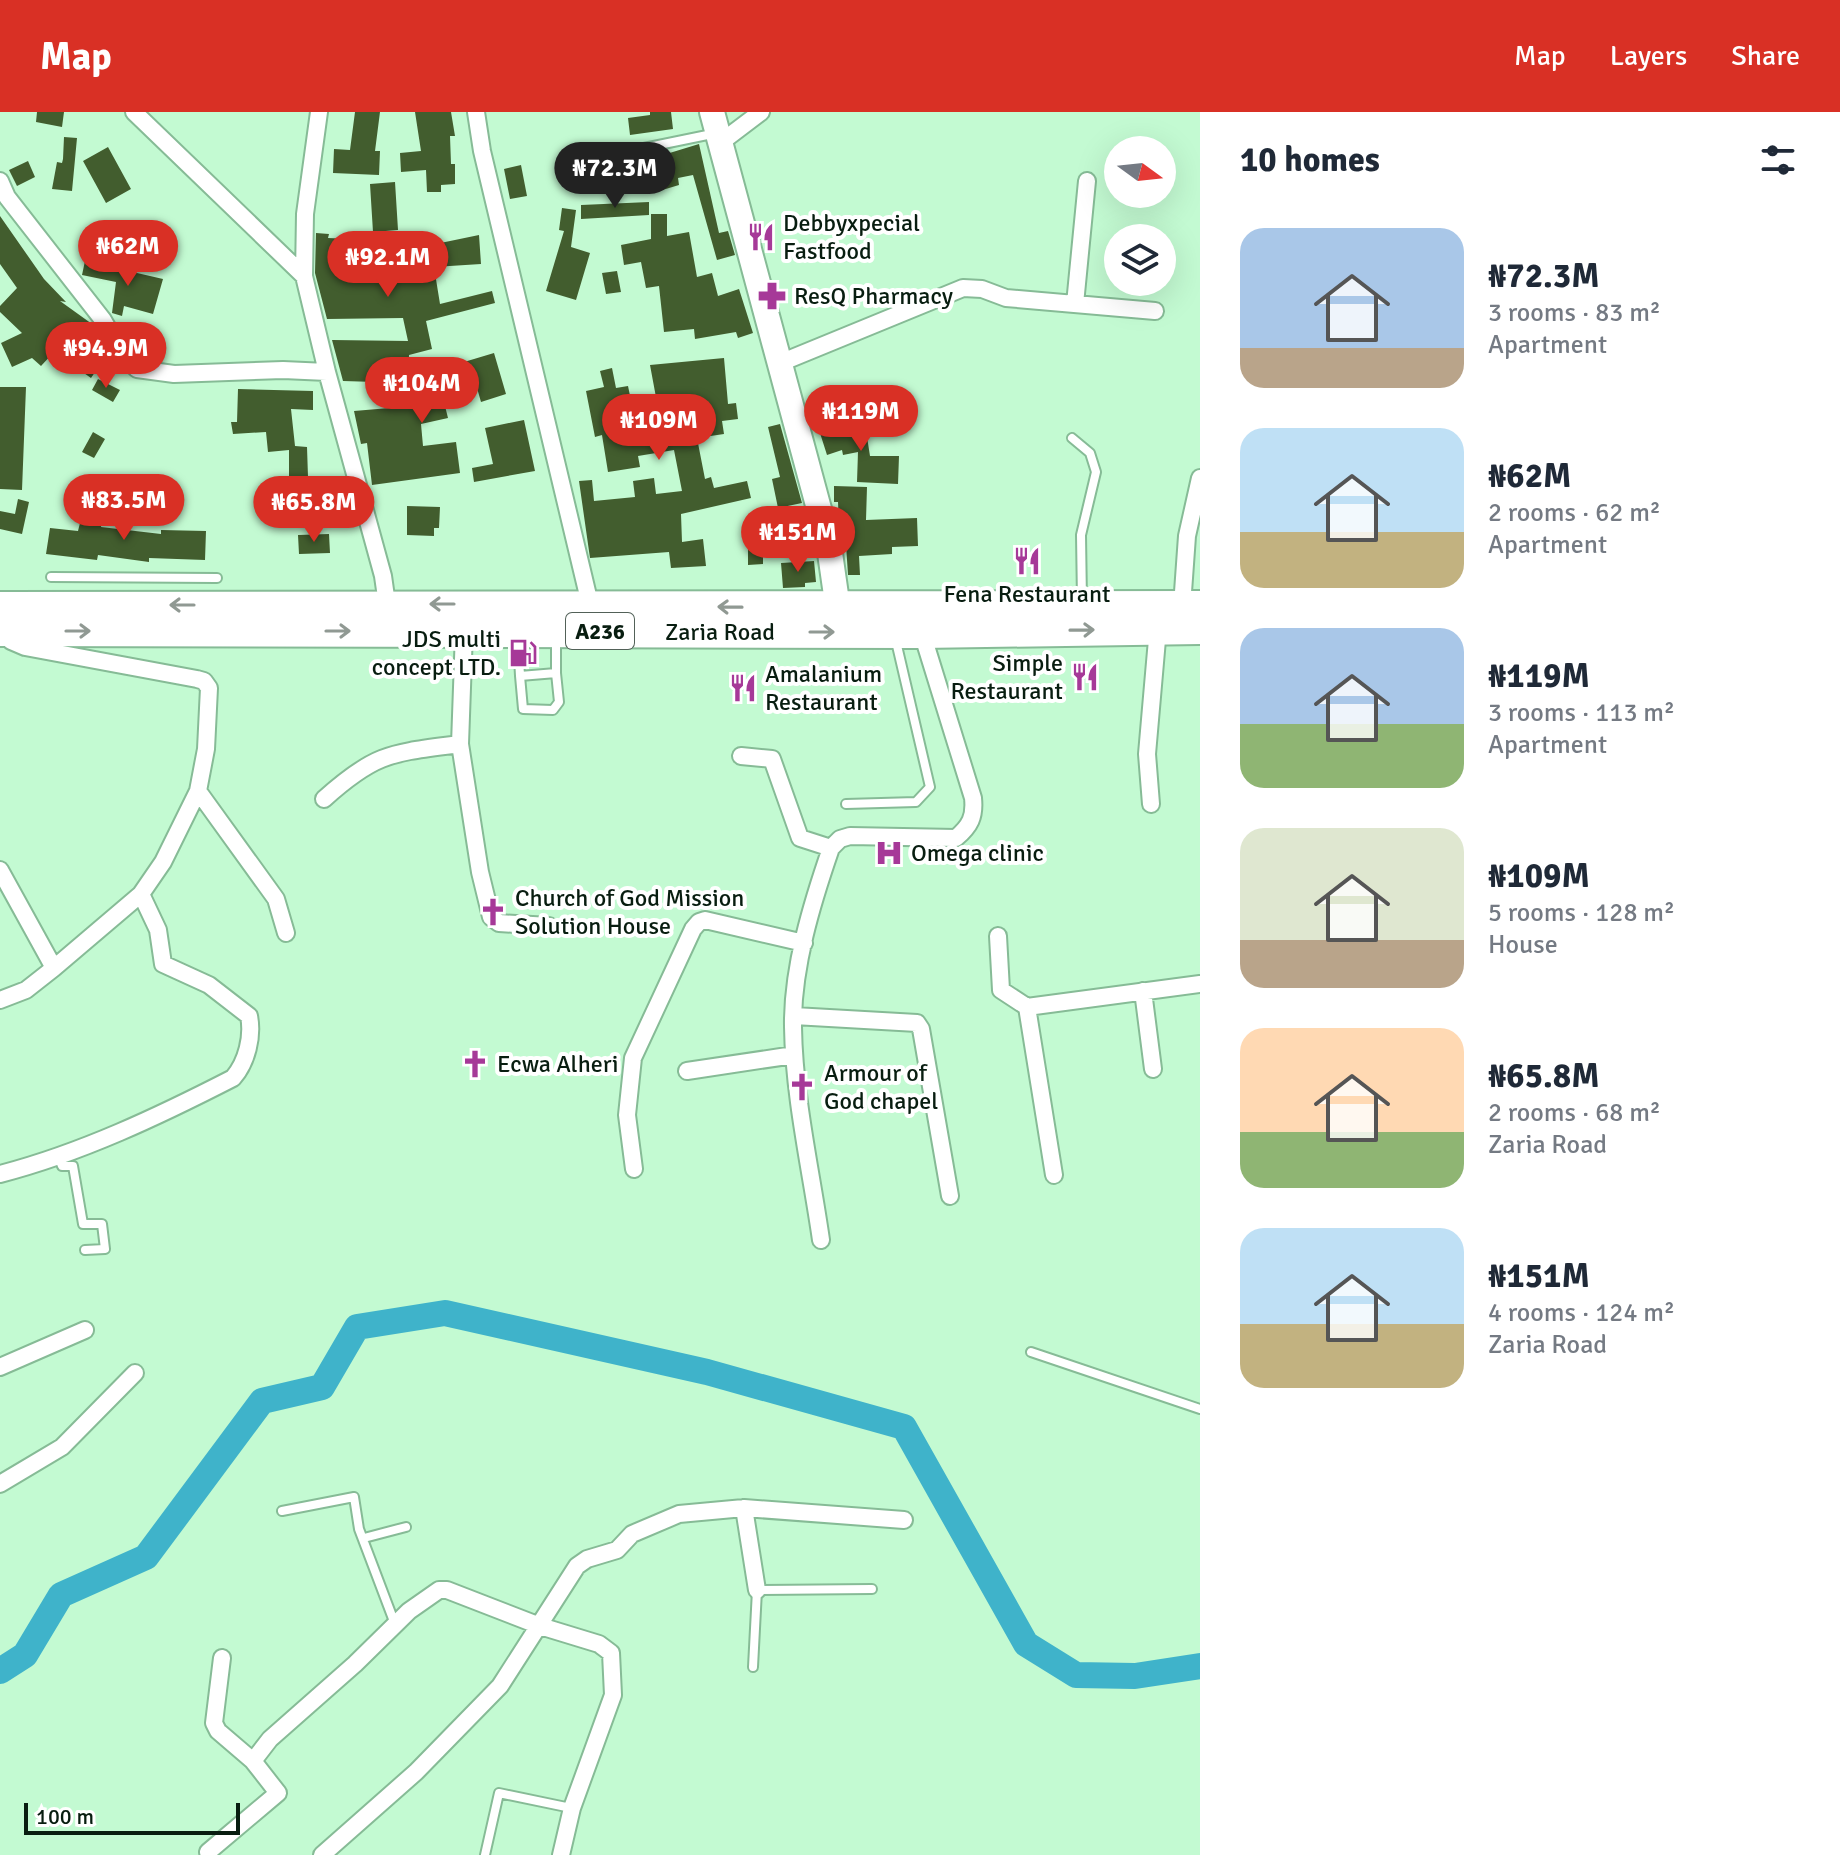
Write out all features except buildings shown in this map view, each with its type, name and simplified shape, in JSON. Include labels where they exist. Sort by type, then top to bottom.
[{"type":"highway","name":"A236","points":[[2,619],[104,592],[387,604],[504,622],[590,604],[838,609],[1083,607],[1194,614]]},
{"type":"highway","name":"Zaria Road","points":[[2,619],[464,631],[504,622],[556,631],[908,633],[1158,628],[1194,614]]},
{"type":"street","points":[[134,112],[304,276]]},
{"type":"street","points":[[319,112],[305,214],[304,276],[383,576],[387,604]]},
{"type":"street","points":[[476,112],[482,151],[590,604]]},
{"type":"street","points":[[761,112],[716,129],[829,546],[838,609]]},
{"type":"street","points":[[0,181],[7,197],[103,320],[125,358],[137,369],[174,374],[283,370],[327,372]]},
{"type":"street","points":[[1075,304],[1087,181]]},
{"type":"street","points":[[780,363],[963,288],[982,289],[1006,298],[1155,311]]},
{"type":"street","points":[[1194,614],[1187,536],[1200,478]]},
{"type":"street","points":[[0,1000],[26,990],[54,968],[141,894],[163,862],[198,791],[207,734],[209,688],[204,681],[25,647],[11,641],[2,619]]},
{"type":"street","points":[[1151,804],[1147,754],[1158,628]]},
{"type":"street","points":[[464,631],[460,744],[480,872],[491,917],[499,923],[549,926]]},
{"type":"street","points":[[821,1240],[794,1055],[794,1016],[804,943],[831,848],[840,839],[850,836],[956,838],[969,827],[974,811],[973,798],[908,633]]},
{"type":"street","points":[[324,799],[370,761],[392,753],[460,744]]},
{"type":"street","points":[[741,756],[772,759],[800,838],[831,848]]},
{"type":"street","points":[[198,791],[276,899],[286,933]]},
{"type":"street","points":[[0,870],[54,968]]},
{"type":"street","points":[[0,1174],[165,1113],[233,1078],[246,1056],[249,1016],[221,992],[163,964],[158,930],[141,894]]},
{"type":"street","points":[[634,1169],[627,1115],[633,1058],[693,929],[705,920],[804,943]]},
{"type":"street","points":[[998,936],[1001,990],[1027,1007],[1200,984]]},
{"type":"street","points":[[1143,991],[1153,1069]]},
{"type":"street","points":[[1027,1007],[1054,1175]]},
{"type":"street","points":[[794,1016],[917,1023],[921,1029],[950,1196]]},
{"type":"street","points":[[687,1071],[794,1055]]},
{"type":"street","points":[[0,1367],[85,1330]]},
{"type":"street","points":[[0,1484],[62,1447],[135,1373]]},
{"type":"street","points":[[744,1508],[757,1590]]},
{"type":"street","points":[[322,1855],[416,1772],[500,1686],[577,1566],[587,1559],[617,1550],[632,1534],[679,1514],[744,1508],[904,1520]]},
{"type":"street","points":[[253,1761],[270,1739],[395,1625],[439,1590],[447,1590],[540,1626],[599,1644],[611,1653],[613,1695],[572,1808],[561,1855]]},
{"type":"street","points":[[210,1855],[208,1852],[278,1793],[253,1761],[218,1731],[214,1723],[222,1658]]},
{"type":"lane","points":[[639,149],[716,129]]},
{"type":"lane","points":[[1072,438],[1090,453],[1096,472],[1081,535],[1083,607]]},
{"type":"lane","points":[[51,577],[104,592],[217,578]]},
{"type":"lane","points":[[504,622],[520,676],[523,709],[553,710],[559,702],[556,631]]},
{"type":"lane","points":[[846,804],[916,802],[930,787],[908,633]]},
{"type":"lane","points":[[520,676],[556,673]]},
{"type":"lane","points":[[58,1155],[62,1166],[73,1166],[83,1224],[102,1224],[105,1249],[85,1250]]},
{"type":"lane","points":[[1031,1352],[1200,1409]]},
{"type":"lane","points":[[282,1511],[354,1497],[359,1529],[395,1625]]},
{"type":"lane","points":[[364,1538],[406,1527]]},
{"type":"lane","points":[[753,1667],[757,1590],[872,1589]]},
{"type":"lane","points":[[485,1855],[499,1793],[572,1808]]},
{"type":"waterway","points":[[0,1671],[25,1655],[61,1595],[146,1557],[262,1401],[322,1387],[357,1327],[445,1313],[707,1372],[904,1427],[1026,1644],[1076,1675],[1135,1676],[1200,1666]]},
{"type":"place","name":"Debbyxpecial Fastfood","points":[[761,237]]},
{"type":"place","name":"ResQ Pharmacy","points":[[772,296]]},
{"type":"place","name":"Fena Restaurant","points":[[1027,561]]},
{"type":"place","name":"JDS multi concept LTD.","points":[[523,653]]},
{"type":"place","name":"Simple Restaurant","points":[[1085,677]]},
{"type":"place","name":"Amalanium Restaurant","points":[[743,688]]},
{"type":"place","name":"Omega clinic","points":[[889,853]]},
{"type":"place","name":"Church of God Mission Solution House","points":[[493,912]]},
{"type":"place","name":"Ecwa Alheri","points":[[475,1064]]},
{"type":"place","name":"Armour of God chapel","points":[[802,1087]]}]
